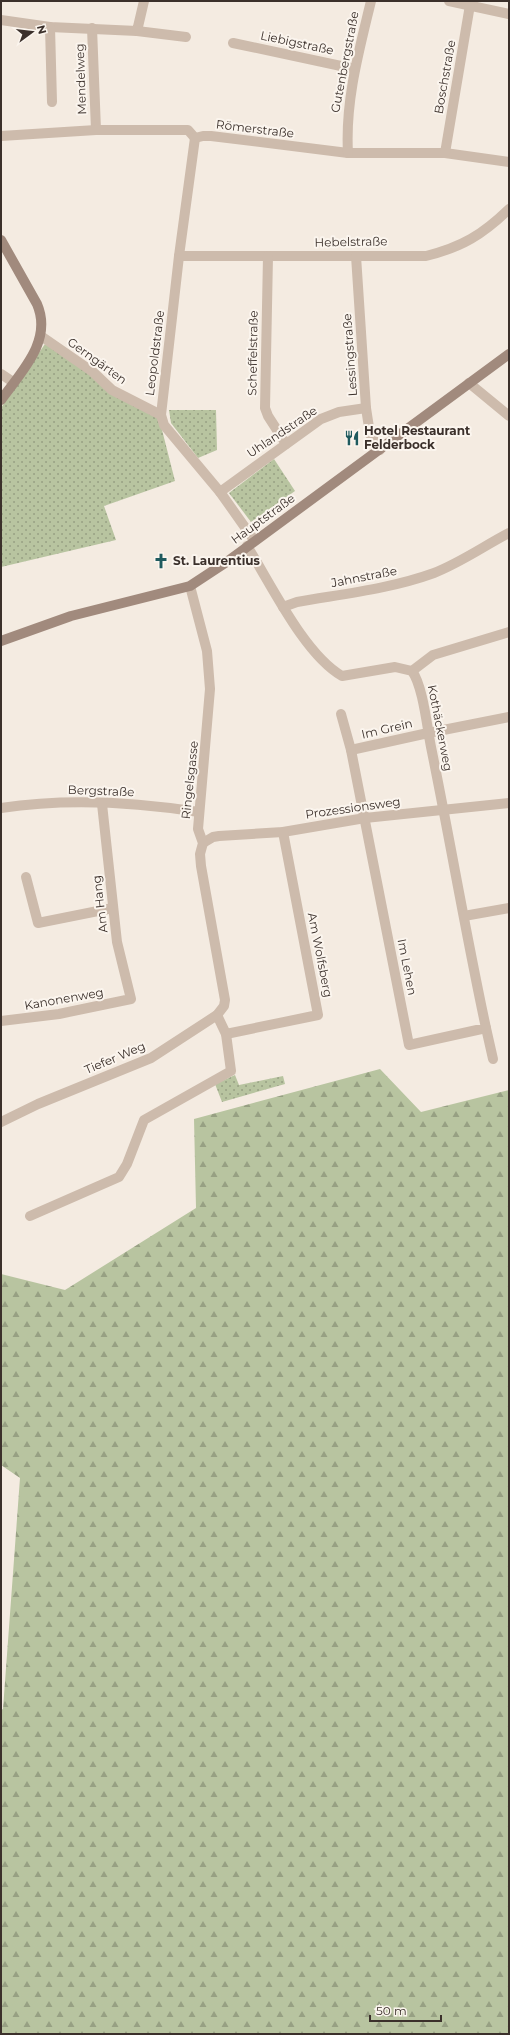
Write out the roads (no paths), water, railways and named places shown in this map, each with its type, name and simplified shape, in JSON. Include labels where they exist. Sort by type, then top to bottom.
[{"type":"main road","points":[[1,240],[39,309],[42,324],[41,336],[34,353],[1,400]]},
{"type":"main road","name":"Hauptstraße","points":[[1,642],[71,616],[190,586],[380,450],[509,354]]},
{"type":"street","points":[[137,31],[144,1]]},
{"type":"street","name":"Gutenbergstraße","points":[[348,153],[347,115],[355,69],[371,1]]},
{"type":"street","points":[[448,1],[509,14]]},
{"type":"street","name":"Boschstraße","points":[[445,153],[470,5]]},
{"type":"street","points":[[1,20],[50,27],[137,31],[186,37]]},
{"type":"street","points":[[50,27],[52,102]]},
{"type":"street","name":"Mendelweg","points":[[92,28],[96,130]]},
{"type":"street","name":"Liebigstraße","points":[[233,43],[355,69]]},
{"type":"street","points":[[1,136],[96,130],[188,130],[195,138]]},
{"type":"street","name":"Römerstraße","points":[[195,138],[211,136],[348,153],[445,153],[509,162]]},
{"type":"street","name":"Leopoldstraße","points":[[161,415],[179,256],[195,138]]},
{"type":"street","name":"Hebelstraße","points":[[179,256],[426,256],[449,250],[477,237],[509,209]]},
{"type":"street","name":"Scheffelstraße","points":[[268,256],[265,408],[268,416],[286,444]]},
{"type":"street","name":"Lessingstraße","points":[[356,256],[366,408],[370,434],[380,450]]},
{"type":"street","name":"Gerngärten","points":[[41,336],[93,372],[112,390],[161,415]]},
{"type":"street","points":[[1,374],[13,382]]},
{"type":"street","points":[[469,383],[509,416]]},
{"type":"street","name":"Uhlandstraße","points":[[220,492],[321,419],[339,412],[366,408]]},
{"type":"street","points":[[161,415],[164,426],[220,492],[251,543],[284,607],[324,664],[342,676],[395,667],[412,671],[433,655],[509,632]]},
{"type":"street","name":"Jahnstraße","points":[[284,607],[297,602],[411,581],[435,573],[509,533]]},
{"type":"street","name":"Ringelsgasse","points":[[190,586],[207,651],[210,689],[198,829],[203,843],[200,854],[201,866],[225,1000],[224,1006],[218,1015]]},
{"type":"street","name":"Kothäckerweg","points":[[412,671],[417,680],[444,810]]},
{"type":"street","name":"Im Grein","points":[[341,714],[351,750],[365,818]]},
{"type":"street","name":"Im Grein","points":[[351,750],[509,717]]},
{"type":"street","name":"Bergstraße","points":[[1,808],[52,803],[102,804],[158,806],[199,812]]},
{"type":"street","name":"Prozessionsweg","points":[[203,843],[213,837],[219,836],[283,832],[365,818],[509,803]]},
{"type":"street","name":"Am Hang","points":[[102,804],[112,908],[117,942],[131,999]]},
{"type":"street","points":[[444,810],[493,1059]]},
{"type":"street","name":"Im Lehen","points":[[365,818],[409,1045],[486,1028]]},
{"type":"street","name":"Am Wolfsberg","points":[[226,1034],[318,1015],[283,832]]},
{"type":"street","points":[[26,877],[38,923],[112,908]]},
{"type":"street","points":[[464,916],[509,908]]},
{"type":"street","name":"Kanonenweg","points":[[1,1021],[22,1020],[59,1014],[131,999]]},
{"type":"street","points":[[30,1216],[119,1177],[128,1164],[144,1120],[231,1071],[226,1034],[218,1015]]},
{"type":"street","name":"Tiefer Weg","points":[[1,1122],[38,1104],[151,1058],[218,1015]]},
{"type":"place","name":"Hotel Restaurant Felderbock","points":[[352,438]]},
{"type":"place","name":"St. Laurentius","points":[[161,561]]}]
